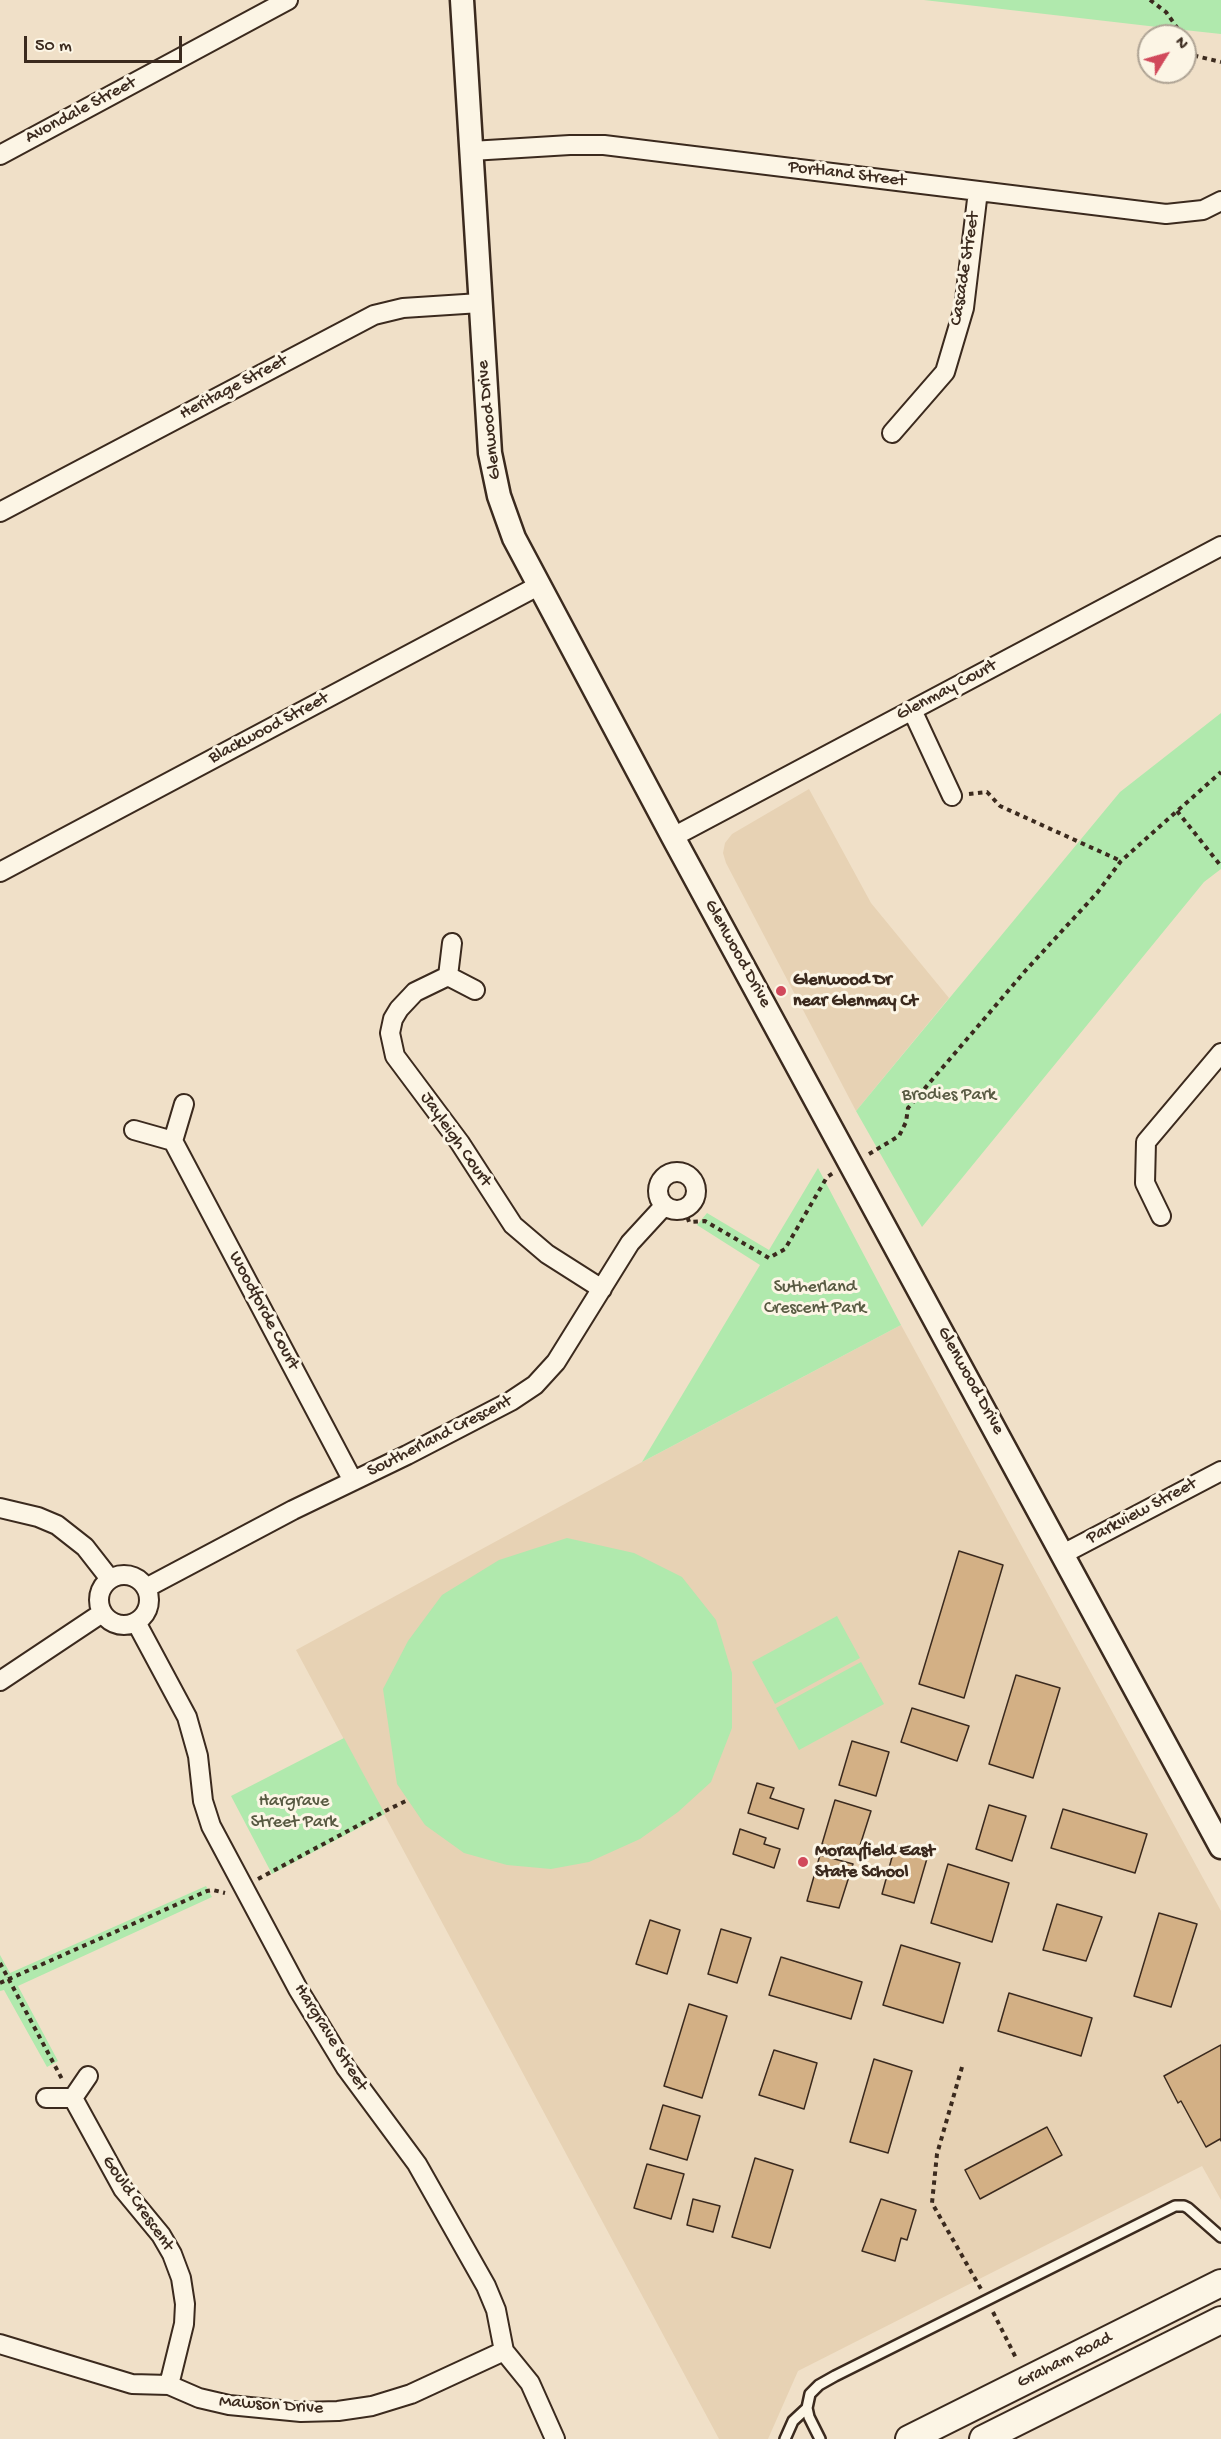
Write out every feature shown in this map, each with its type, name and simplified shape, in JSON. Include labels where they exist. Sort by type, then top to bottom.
[{"type":"main road","name":"Graham Road","points":[[909,2439],[1221,2283]]},
{"type":"main road","name":"Graham Road","points":[[984,2439],[1221,2320]]},
{"type":"street","name":"Avondale Street","points":[[0,155],[288,0]]},
{"type":"street","name":"Glenwood Drive","points":[[462,0],[490,453],[510,529],[538,586],[673,837],[1221,1847]]},
{"type":"street","name":"Portland Street","points":[[471,151],[570,145],[604,146],[1166,214],[1203,210],[1221,201]]},
{"type":"street","name":"Cascade Street","points":[[892,433],[945,372],[964,308],[978,191]]},
{"type":"street","name":"Heritage Street","points":[[0,512],[374,315],[403,308],[480,303]]},
{"type":"street","name":"Glenmay Court","points":[[673,837],[1221,546]]},
{"type":"street","name":"Blackwood Street","points":[[0,872],[538,586]]},
{"type":"street","points":[[912,710],[952,796]]},
{"type":"street","points":[[452,943],[448,976],[475,990]]},
{"type":"street","name":"Jayleigh Court","points":[[448,976],[415,992],[399,1009],[393,1019],[390,1033],[395,1056],[460,1143],[513,1225],[547,1254],[602,1289]]},
{"type":"street","points":[[1161,1216],[1145,1183],[1146,1142],[1221,1053]]},
{"type":"street","points":[[134,1130],[173,1141],[184,1104]]},
{"type":"street","name":"Woodforde Court","points":[[173,1141],[352,1481]]},
{"type":"street","points":[[677,1172],[690,1176],[696,1187],[695,1200],[685,1209],[674,1210],[664,1206],[658,1194],[658,1187],[665,1176],[677,1172]]},
{"type":"street","name":"Southerland Crescent","points":[[146,1588],[293,1510],[511,1401],[535,1385],[556,1362],[630,1243],[664,1206]]},
{"type":"street","name":"Parkview Street","points":[[1063,1554],[1221,1471]]},
{"type":"street","points":[[0,1508],[18,1511],[57,1525],[85,1547],[111,1579]]},
{"type":"street","points":[[126,1575],[134,1577],[146,1588],[149,1595],[147,1611],[136,1622],[121,1625],[114,1623],[102,1613],[99,1598],[105,1584],[111,1579],[126,1575]]},
{"type":"street","points":[[0,1681],[102,1613]]},
{"type":"street","name":"Hargrave Street","points":[[136,1622],[188,1717],[198,1756],[203,1801],[211,1826],[298,1989],[346,2068],[417,2164],[486,2286],[496,2310],[504,2351],[530,2383],[555,2439]]},
{"type":"street","points":[[46,2098],[73,2098],[88,2076]]},
{"type":"street","name":"Gould Crescent","points":[[73,2098],[123,2190],[161,2235],[172,2254],[181,2278],[185,2304],[184,2324],[169,2385]]},
{"type":"street","name":"Mawson Drive","points":[[0,2344],[132,2384],[169,2385],[199,2398],[229,2405],[301,2412],[338,2411],[372,2406],[411,2394],[504,2351]]},
{"type":"lane","points":[[820,2439],[807,2408],[810,2394],[819,2385],[1175,2206],[1188,2208],[1221,2237]]},
{"type":"lane","points":[[785,2439],[793,2421],[807,2408]]},
{"type":"path","points":[[1150,0],[1166,12],[1174,24]]},
{"type":"path","points":[[1197,56],[1221,62]]},
{"type":"path","points":[[869,1154],[899,1136],[906,1122],[908,1108],[1026,970],[1097,893],[1121,861],[1221,772]]},
{"type":"path","points":[[952,796],[987,792],[1000,806],[1121,861]]},
{"type":"path","points":[[1177,811],[1221,866]]},
{"type":"path","points":[[685,1209],[689,1222],[705,1221],[769,1258],[786,1249],[826,1177],[833,1173]]},
{"type":"path","points":[[255,1881],[408,1800]]},
{"type":"path","points":[[0,1983],[207,1891],[231,1893]]},
{"type":"path","points":[[0,1964],[73,2098]]},
{"type":"path","points":[[962,2067],[937,2154],[932,2203],[1017,2360]]},
{"type":"shaded area","points":[[809,789],[871,903],[949,998],[856,1111],[726,863],[723,853],[725,843],[732,834]]},
{"type":"shaded area","name":"Morayfield East State School","points":[[901,1325],[1221,1911],[1221,2200],[1202,2166],[798,2371],[768,2439],[719,2439],[296,1650],[642,1462]]},
{"type":"green space","points":[[924,0],[1221,0],[1221,34],[1197,31],[1197,24],[1137,25]]},
{"type":"green space","name":"Brodies Park","points":[[1221,713],[1221,869],[1204,882],[922,1227],[856,1111],[1120,792]]},
{"type":"green space","name":"Sutherland Crescent Park","points":[[818,1168],[901,1325],[642,1462],[760,1265],[697,1225],[707,1213],[769,1250]]},
{"type":"green space","points":[[567,1538],[634,1553],[682,1577],[716,1620],[732,1673],[732,1728],[711,1782],[678,1812],[640,1839],[589,1862],[551,1869],[507,1865],[464,1853],[425,1825],[397,1784],[383,1689],[408,1641],[442,1595],[499,1560]]},
{"type":"green space","points":[[837,1616],[860,1658],[775,1704],[752,1662]]},
{"type":"green space","points":[[861,1662],[884,1704],[799,1750],[776,1708]]},
{"type":"green space","name":"Hargrave Street Park","points":[[344,1738],[385,1814],[272,1874],[231,1796]]},
{"type":"green space","points":[[206,1886],[212,1897],[18,1986],[58,2061],[47,2067],[4,1990],[0,1991],[0,1955],[10,1973]]},
{"type":"building","points":[[959,1551],[1003,1565],[964,1698],[919,1684]]},
{"type":"building","points":[[1016,1675],[1060,1688],[1033,1778],[989,1764]]},
{"type":"building","points":[[912,1708],[969,1726],[957,1761],[901,1742]]},
{"type":"building","points":[[852,1741],[889,1752],[876,1796],[839,1785]]},
{"type":"building","points":[[757,1783],[774,1788],[770,1798],[804,1809],[798,1829],[748,1813]]},
{"type":"building","points":[[835,1800],[871,1811],[857,1855],[822,1844]]},
{"type":"building","points":[[989,1805],[1026,1816],[1012,1861],[976,1849]]},
{"type":"building","points":[[1063,1809],[1147,1834],[1135,1873],[1051,1848]]},
{"type":"building","points":[[740,1829],[766,1838],[764,1844],[780,1849],[774,1868],[733,1854]]},
{"type":"building","points":[[895,1846],[928,1855],[914,1903],[882,1894]]},
{"type":"building","points":[[820,1855],[853,1864],[839,1908],[807,1901]]},
{"type":"building","points":[[948,1864],[1009,1883],[992,1942],[931,1923]]},
{"type":"building","points":[[1057,1904],[1102,1917],[1086,1961],[1043,1950]]},
{"type":"building","points":[[1159,1913],[1197,1924],[1171,2007],[1134,1996]]},
{"type":"building","points":[[650,1920],[680,1930],[667,1974],[636,1964]]},
{"type":"building","points":[[721,1929],[751,1938],[737,1983],[708,1974]]},
{"type":"building","points":[[901,1945],[960,1963],[943,2023],[883,2005]]},
{"type":"building","points":[[781,1957],[862,1982],[851,2019],[769,1995]]},
{"type":"building","points":[[1009,1993],[1092,2018],[1081,2056],[998,2031]]},
{"type":"building","points":[[689,2004],[727,2016],[702,2098],[664,2086]]},
{"type":"building","points":[[1221,2045],[1221,2141],[1220,2139],[1206,2147],[1181,2101],[1178,2103],[1164,2076]]},
{"type":"building","points":[[774,2050],[817,2063],[804,2109],[759,2095]]},
{"type":"building","points":[[874,2059],[912,2071],[888,2153],[850,2142]]},
{"type":"building","points":[[663,2105],[700,2116],[687,2160],[650,2149]]},
{"type":"building","points":[[1047,2127],[1062,2155],[980,2199],[965,2170]]},
{"type":"building","points":[[755,2158],[793,2170],[770,2248],[732,2237]]},
{"type":"building","points":[[647,2164],[684,2174],[671,2219],[634,2208]]},
{"type":"building","points":[[693,2199],[720,2206],[713,2232],[687,2225]]},
{"type":"building","points":[[881,2199],[916,2210],[907,2240],[901,2238],[895,2261],[862,2251]]},
{"type":"place","name":"Glenwood Dr near Glenmay Ct","points":[[781,991]]},
{"type":"place","name":"Morayfield East State School","points":[[803,1862]]}]
